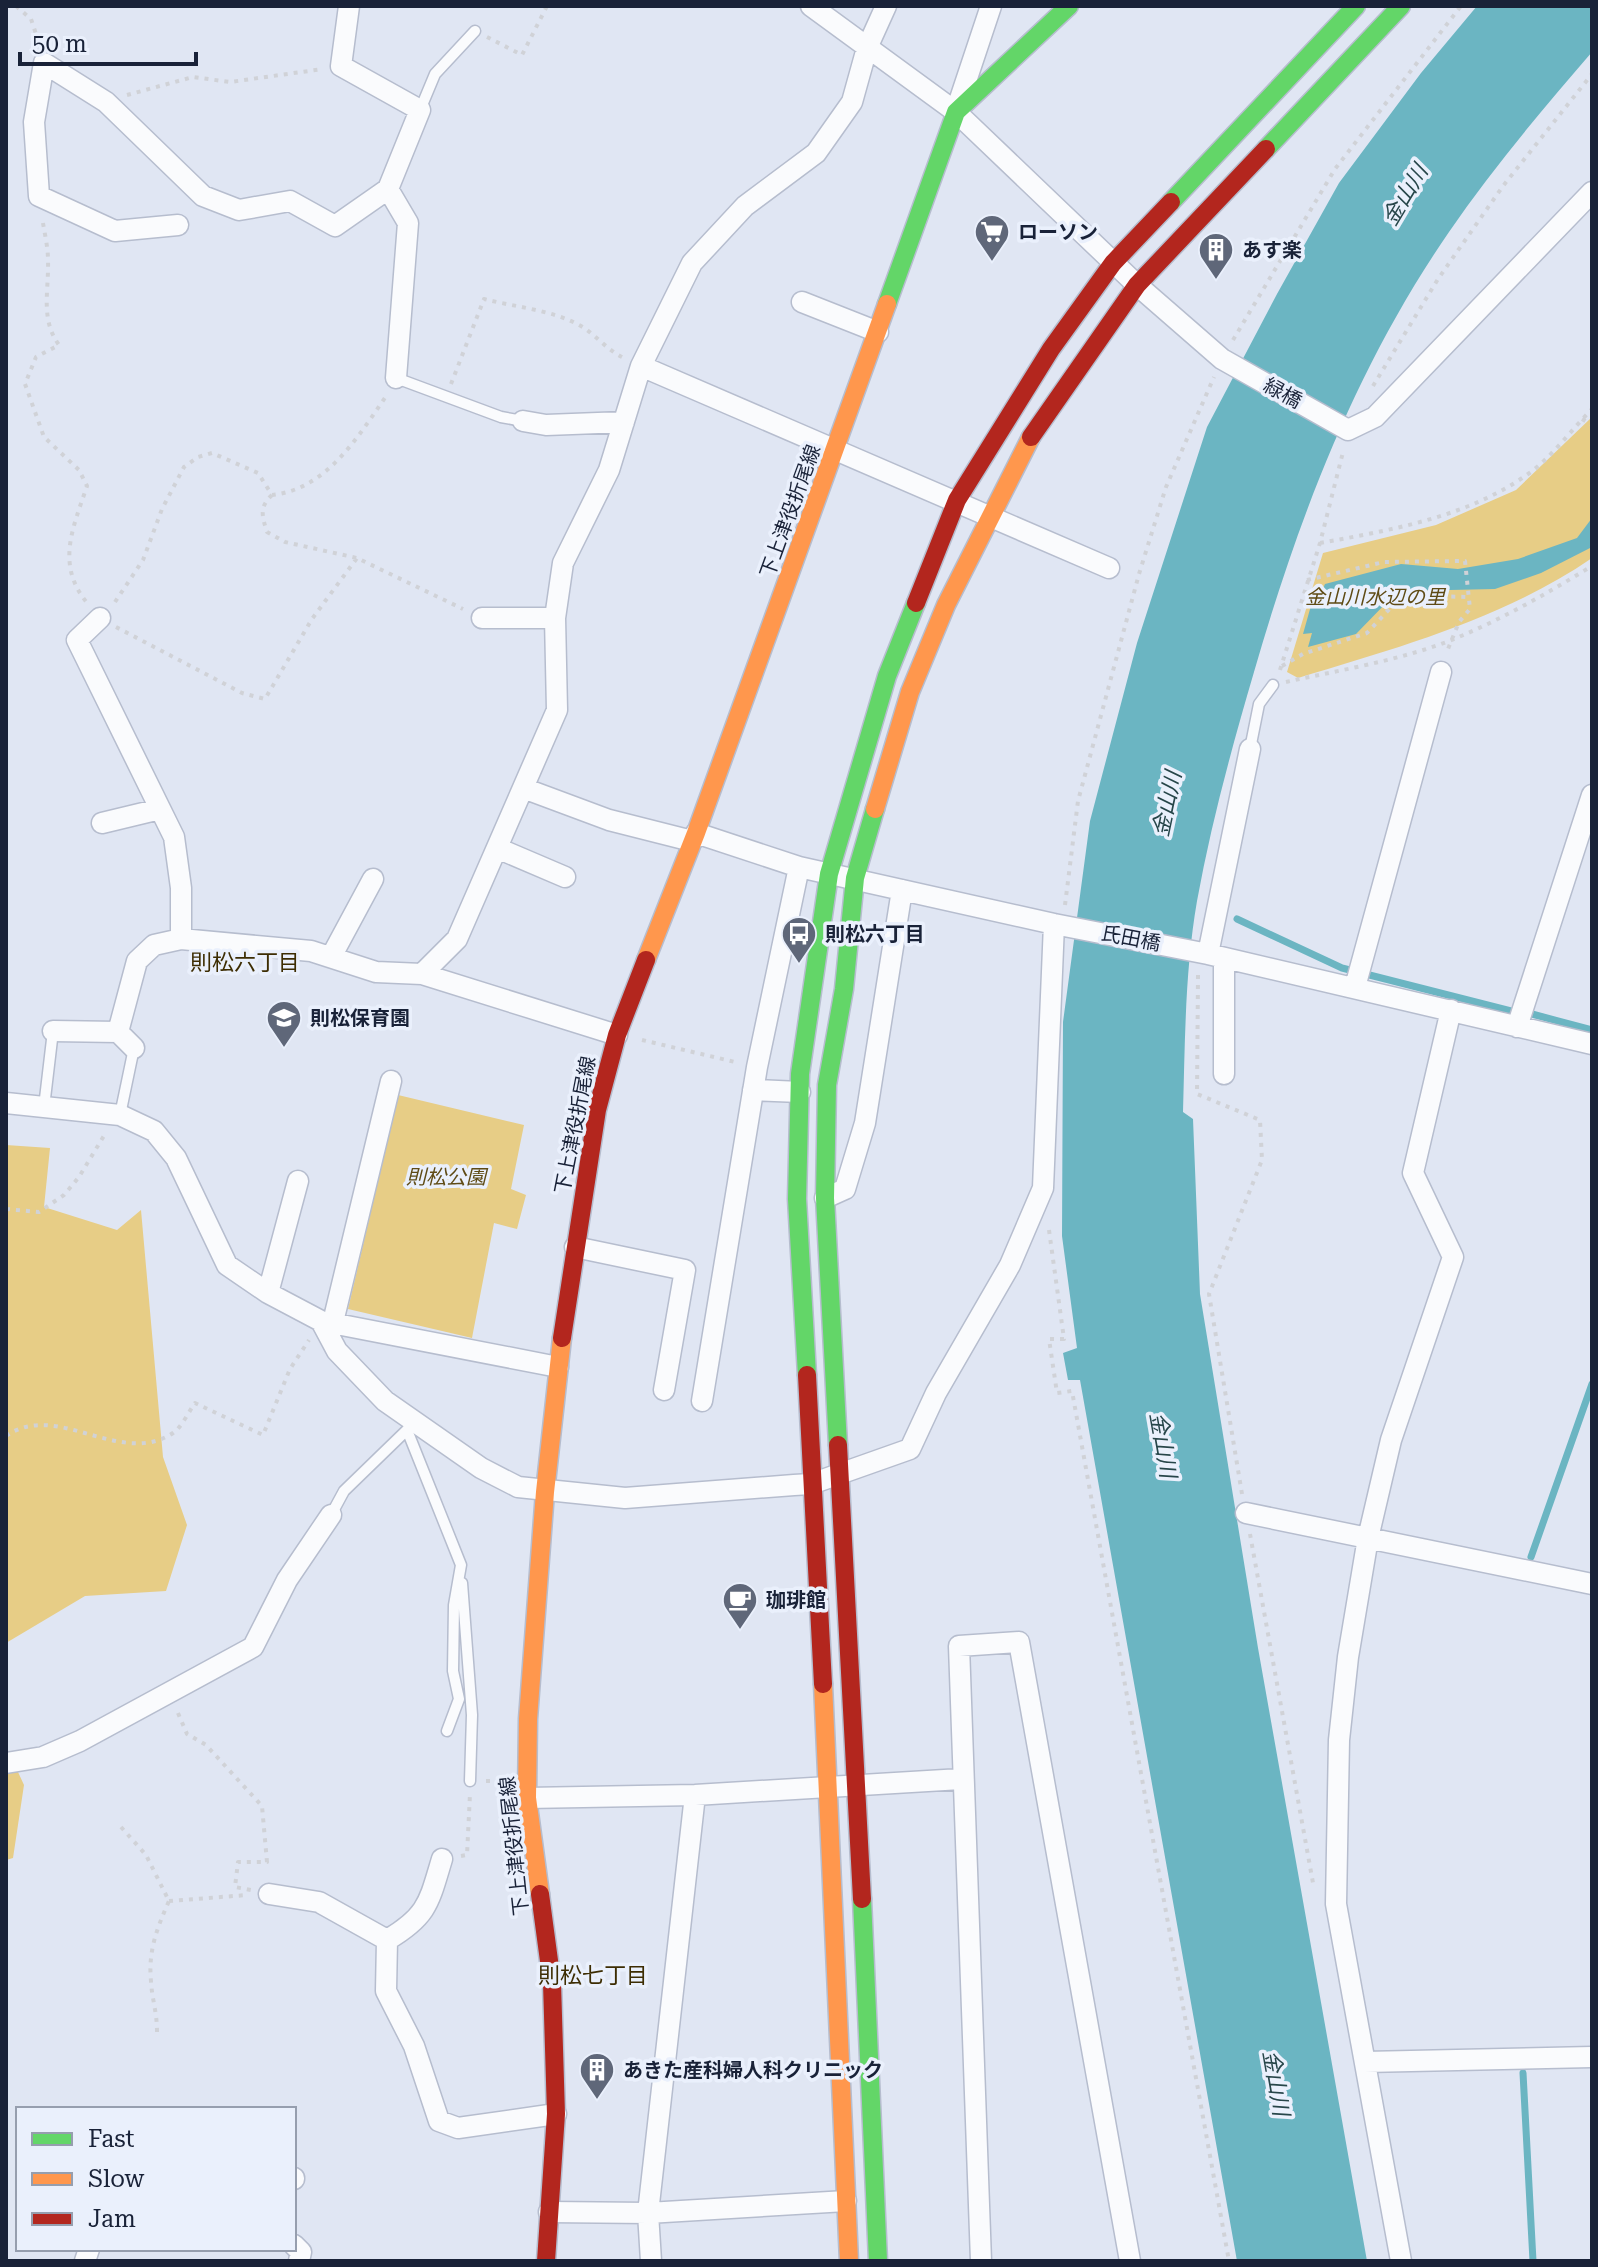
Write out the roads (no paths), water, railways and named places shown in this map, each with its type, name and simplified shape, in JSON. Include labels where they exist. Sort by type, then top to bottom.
[{"type":"street","points":[[178,225],[115,231],[39,196],[34,122],[44,63],[106,102],[203,196],[239,210],[290,201],[335,226],[388,189],[420,110],[341,66],[349,6]]},
{"type":"street","name":"緑橋","points":[[811,6],[956,112],[1113,263],[1222,359],[1348,430],[1375,417],[1592,192]]},
{"type":"street","points":[[422,974],[457,939],[557,710],[555,618],[563,563],[609,470],[641,366],[692,263],[745,206],[816,153],[852,102],[867,48],[886,6]]},
{"type":"street","points":[[956,112],[991,6]]},
{"type":"street","name":"下上津役折尾線","points":[[546,2261],[556,2114],[552,1983],[521,1789],[558,1367],[597,1110],[956,112],[1069,6]]},
{"type":"street","points":[[849,2261],[829,1787],[797,1199],[800,1092],[812,974],[829,874],[887,676],[957,500],[1051,349],[1113,263],[1356,6]]},
{"type":"street","points":[[878,2261],[857,1785],[825,1198],[827,1085],[844,989],[855,878],[910,692],[989,515],[1021,453],[1137,285],[1401,6]]},
{"type":"street","points":[[388,189],[408,223],[396,378]]},
{"type":"street","points":[[802,302],[878,332]]},
{"type":"street","points":[[641,366],[1109,568]]},
{"type":"street","points":[[523,421],[546,425],[624,422]]},
{"type":"street","points":[[100,618],[77,640],[174,837],[181,888],[181,939]]},
{"type":"street","points":[[482,618],[555,618]]},
{"type":"street","points":[[1355,987],[1441,672]]},
{"type":"street","points":[[1224,1074],[1211,955],[1250,749]]},
{"type":"street","name":"氏田橋","points":[[523,788],[609,820],[694,837],[799,867],[1355,987],[1592,1044]]},
{"type":"street","points":[[1517,1027],[1592,795]]},
{"type":"street","points":[[102,823],[160,809]]},
{"type":"street","points":[[497,848],[565,877]]},
{"type":"street","points":[[702,1401],[757,1067],[799,867]]},
{"type":"street","points":[[331,957],[373,879]]},
{"type":"street","points":[[825,1198],[845,1189],[865,1123],[902,890]]},
{"type":"street","points":[[391,1081],[327,1322],[337,1351],[411,1427],[518,1487],[545,1492],[625,1498],[811,1484],[910,1449],[936,1393],[1010,1265],[1043,1188],[1058,924]]},
{"type":"street","points":[[118,1032],[137,961],[154,945],[181,939],[311,951],[376,972],[422,974],[625,1036]]},
{"type":"street","points":[[1401,2261],[1336,1904],[1339,1740],[1348,1657],[1368,1538],[1391,1440],[1453,1257],[1413,1173],[1451,1010]]},
{"type":"street","points":[[53,1031],[118,1032],[134,1048]]},
{"type":"street","points":[[753,1090],[800,1092]]},
{"type":"street","points":[[6,1103],[120,1115],[154,1131],[176,1158],[227,1265],[268,1293],[327,1322],[558,1367]]},
{"type":"street","points":[[268,1293],[298,1181]]},
{"type":"street","points":[[575,1247],[685,1270],[664,1390]]},
{"type":"street","points":[[1246,1513],[1592,1584]]},
{"type":"street","points":[[6,1763],[43,1757],[171,1694],[253,1647],[287,1580],[331,1515]]},
{"type":"street","points":[[981,2261],[961,1779],[959,1646],[1019,1642],[1130,2261]]},
{"type":"street","points":[[521,1789],[695,1795],[961,1779]]},
{"type":"street","points":[[651,2261],[648,2213],[695,1795]]},
{"type":"street","points":[[387,1940],[414,1924],[426,1907],[442,1859]]},
{"type":"street","points":[[269,1894],[319,1902],[387,1940]]},
{"type":"street","points":[[387,1940],[386,1991],[414,2046],[439,2121],[458,2128],[556,2114]]},
{"type":"street","points":[[1365,2062],[1592,2057]]},
{"type":"street","points":[[549,2212],[648,2213],[846,2201]]},
{"type":"lane","points":[[420,110],[435,74],[475,31]]},
{"type":"lane","points":[[396,378],[523,421]]},
{"type":"lane","points":[[1250,749],[1259,704],[1273,685]]},
{"type":"lane","points":[[44,1107],[53,1031]]},
{"type":"lane","points":[[120,1115],[134,1048]]},
{"type":"lane","points":[[331,1515],[344,1491],[411,1427],[461,1565],[472,1715],[470,1781]]},
{"type":"lane","points":[[447,1731],[459,1699],[453,1671],[454,1605],[461,1565]]},
{"type":"water","name":"金山川","points":[[1477,6],[1592,6],[1592,52],[1500,163],[1449,232],[1416,283],[1358,389],[1311,500],[1271,614],[1215,814],[1190,953],[1183,1112],[1193,1119],[1200,1294],[1258,1648],[1367,2261],[1237,2261],[1080,1380],[1068,1380],[1063,1353],[1077,1348],[1062,1236],[1063,1022],[1090,821],[1137,643],[1207,427],[1339,183],[1421,73]]},
{"type":"water","points":[[1592,518],[1592,547],[1541,573],[1495,589],[1405,591],[1390,599],[1356,634],[1308,647],[1312,633],[1303,634],[1312,602],[1318,600],[1325,584],[1401,564],[1458,569],[1518,559],[1577,538]]},
{"type":"waterway","points":[[1237,919],[1342,968],[1515,1012]]},
{"type":"waterway","points":[[1532,1014],[1592,1030]]},
{"type":"waterway","points":[[1531,1557],[1592,1384]]},
{"type":"waterway","points":[[1523,2073],[1533,2261]]},
{"type":"place","name":"ローソン","points":[[992,263]]},
{"type":"place","name":"あす楽","points":[[1216,281]]},
{"type":"place","name":"則松六丁目","points":[[799,965]]},
{"type":"place","name":"則松保育園","points":[[284,1049]]},
{"type":"place","name":"珈琲館","points":[[740,1631]]},
{"type":"place","name":"あきた産科婦人科クリニック","points":[[597,2101]]},
{"type":"district","name":"則松六丁目","points":[[245,962]]},
{"type":"district","name":"則松七丁目","points":[[593,1975]]},
{"type":"park label","name":"金山川水辺の里","points":[[1375,597]]},
{"type":"park label","name":"則松公園","points":[[446,1177]]}]
